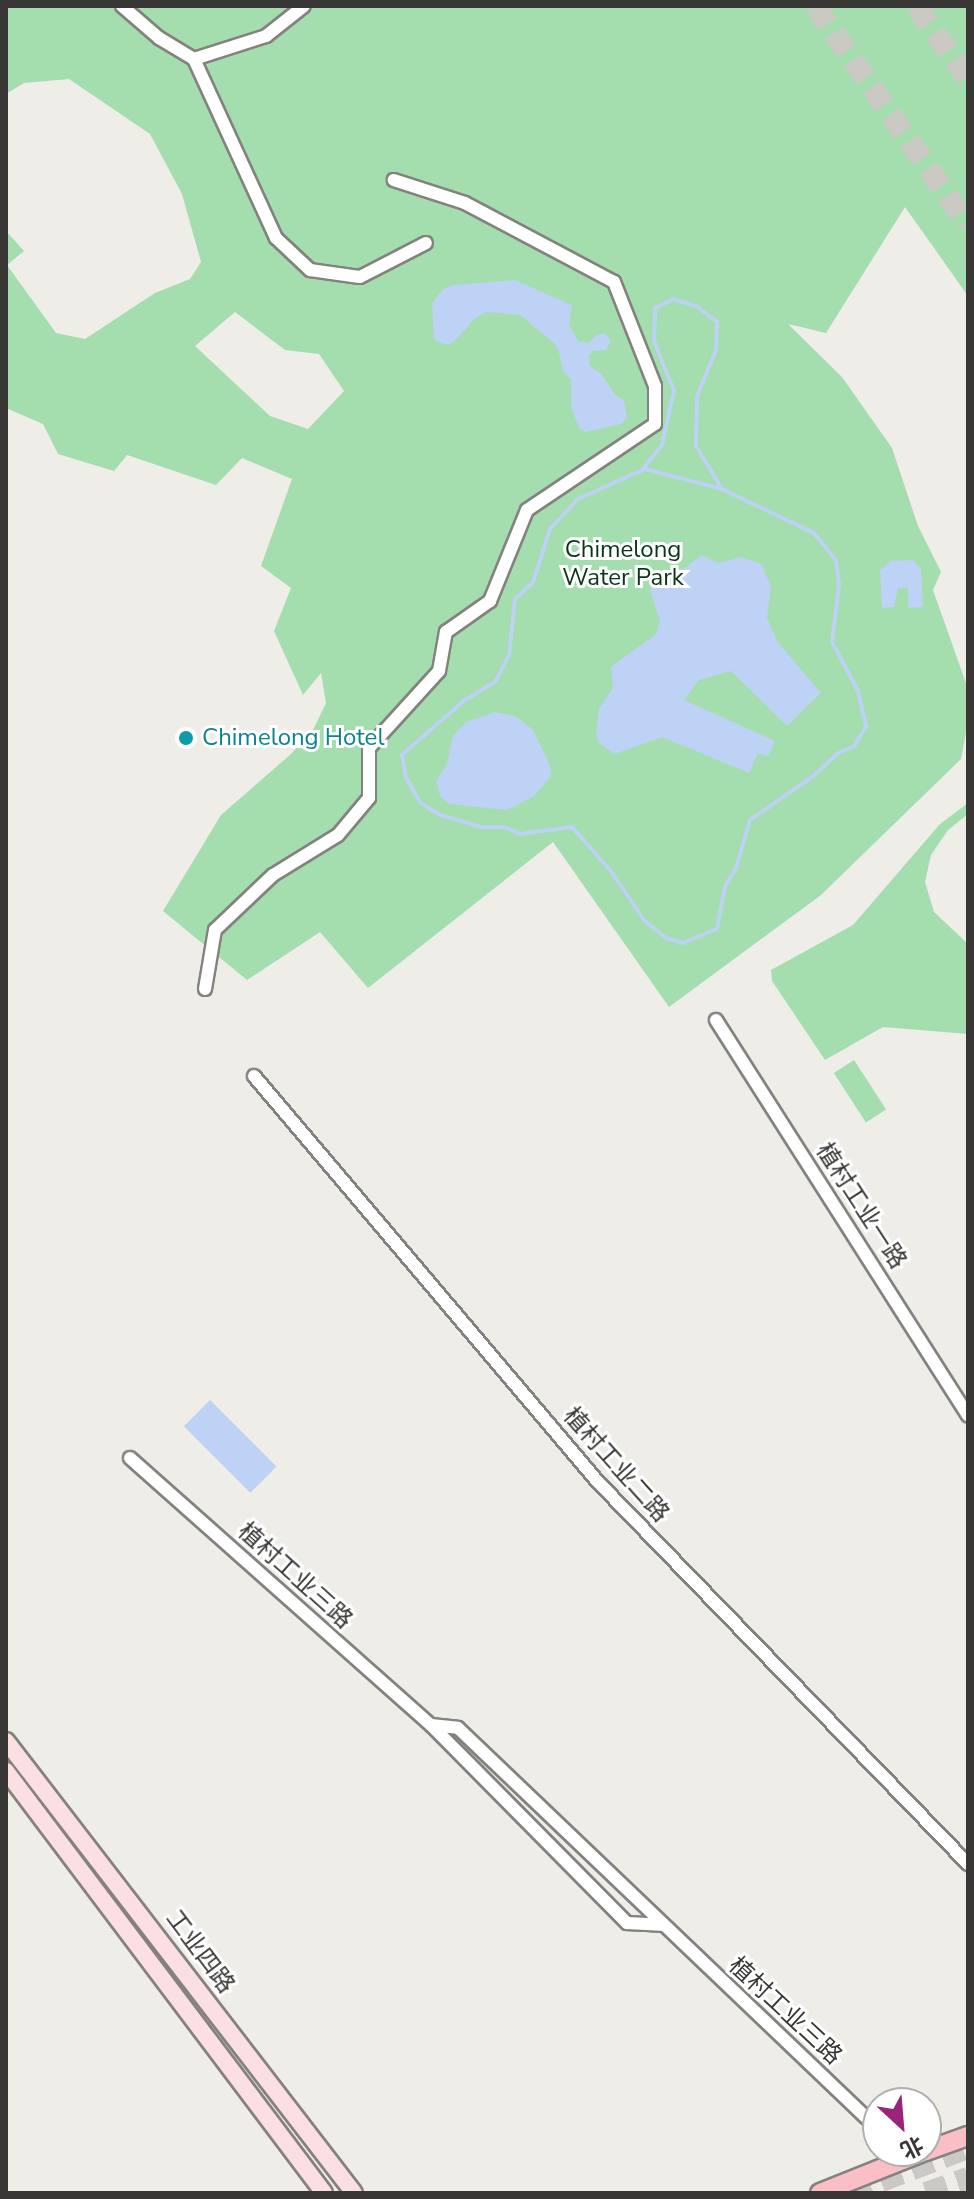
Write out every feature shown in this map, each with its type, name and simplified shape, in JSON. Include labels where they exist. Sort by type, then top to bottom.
[{"type":"main road","points":[[942,2145],[968,2136]]},
{"type":"main road","points":[[820,2193],[885,2167]]},
{"type":"street","points":[[122,6],[159,38],[194,59],[276,238],[310,270],[360,277],[426,243]]},
{"type":"street","points":[[194,59],[266,36],[304,6]]},
{"type":"street","points":[[205,989],[215,930],[273,875],[338,835],[369,798],[369,748],[439,671],[446,632],[490,601],[527,510],[655,424],[655,386],[614,282],[465,203],[394,180]]},
{"type":"street","name":"植村工业一路","points":[[716,1020],[968,1416]]},
{"type":"street","name":"植村工业二路","points":[[254,1076],[598,1482],[968,1864]]},
{"type":"street","name":"植村工业三路","points":[[130,1458],[431,1725],[627,1923],[661,1925]]},
{"type":"street","name":"植村工业三路","points":[[431,1725],[458,1728],[862,2114]]},
{"type":"street","name":"工业四路","points":[[6,1741],[354,2193]]},
{"type":"street","name":"工业四路","points":[[6,1771],[321,2189]]},
{"type":"street","points":[[321,2189],[337,2171]]},
{"type":"green space","name":"Chimelong Water Park","points":[[6,6],[968,6],[968,296],[905,207],[826,333],[788,324],[842,377],[892,448],[918,526],[941,572],[933,590],[968,689],[968,721],[961,759],[821,895],[669,1007],[553,842],[368,988],[320,932],[247,980],[163,911],[221,815],[291,754],[314,728],[326,703],[321,673],[303,695],[274,631],[291,588],[261,566],[292,479],[242,458],[216,485],[127,455],[114,471],[58,454],[43,424],[6,408],[6,231],[24,251],[7,265],[56,333],[85,339],[155,293],[190,279],[201,262],[182,194],[150,134],[69,79],[24,83],[6,94]],"holes":[[[235,312],[285,350],[319,354],[344,391],[308,429],[270,416],[195,346]]]},
{"type":"green space","points":[[968,803],[968,814],[948,830],[931,855],[925,882],[934,912],[968,944],[968,1034],[883,1027],[825,1060],[772,981],[771,970],[853,925],[940,824]]},
{"type":"green space","points":[[854,1060],[886,1109],[866,1123],[834,1073]]},
{"type":"water","points":[[515,280],[572,305],[569,325],[578,341],[588,343],[598,334],[606,334],[611,341],[606,350],[593,351],[589,355],[590,366],[601,374],[616,396],[624,400],[627,418],[621,424],[585,432],[579,428],[571,408],[571,379],[563,371],[559,352],[554,343],[520,315],[487,312],[474,319],[455,341],[447,345],[434,340],[432,304],[442,290],[453,285]]},
{"type":"water","points":[[701,555],[719,563],[741,557],[761,564],[771,586],[767,618],[777,641],[821,693],[787,726],[731,671],[699,680],[684,700],[775,741],[768,756],[758,753],[749,773],[662,737],[615,754],[600,744],[596,735],[599,708],[613,688],[611,667],[656,634],[660,621],[650,590],[652,581],[661,573],[685,568]]},
{"type":"water","points":[[913,560],[921,569],[923,607],[908,608],[908,588],[898,588],[894,607],[882,608],[880,570],[891,561]]},
{"type":"water","points":[[494,712],[515,716],[533,730],[550,765],[551,776],[533,797],[507,810],[449,804],[440,796],[436,781],[447,764],[453,736],[466,722]]},
{"type":"water","points":[[210,1400],[276,1466],[250,1493],[184,1426]]},
{"type":"waterway","points":[[642,470],[662,445],[674,391],[654,341],[655,308],[673,299],[696,306],[717,322],[716,350],[697,396],[696,446],[722,489]]},
{"type":"waterway","points":[[645,469],[722,489],[814,533],[836,560],[839,585],[832,642],[858,691],[866,727],[854,746],[837,754],[812,777],[750,820],[736,868],[725,886],[717,929],[683,943],[666,938],[644,920],[611,871],[572,827],[520,834],[504,827],[481,827],[440,815],[421,803],[406,778],[402,755],[464,701],[496,681],[509,656],[515,599],[533,582],[550,529],[578,499],[645,469]]},
{"type":"tunnel","points":[[815,6],[968,225]]},
{"type":"tunnel","points":[[916,6],[968,79]]},
{"type":"tunnel","points":[[850,2193],[968,2148]]},
{"type":"tunnel","points":[[926,2193],[968,2178]]},
{"type":"place","name":"Chimelong Hotel","points":[[186,738]]}]
